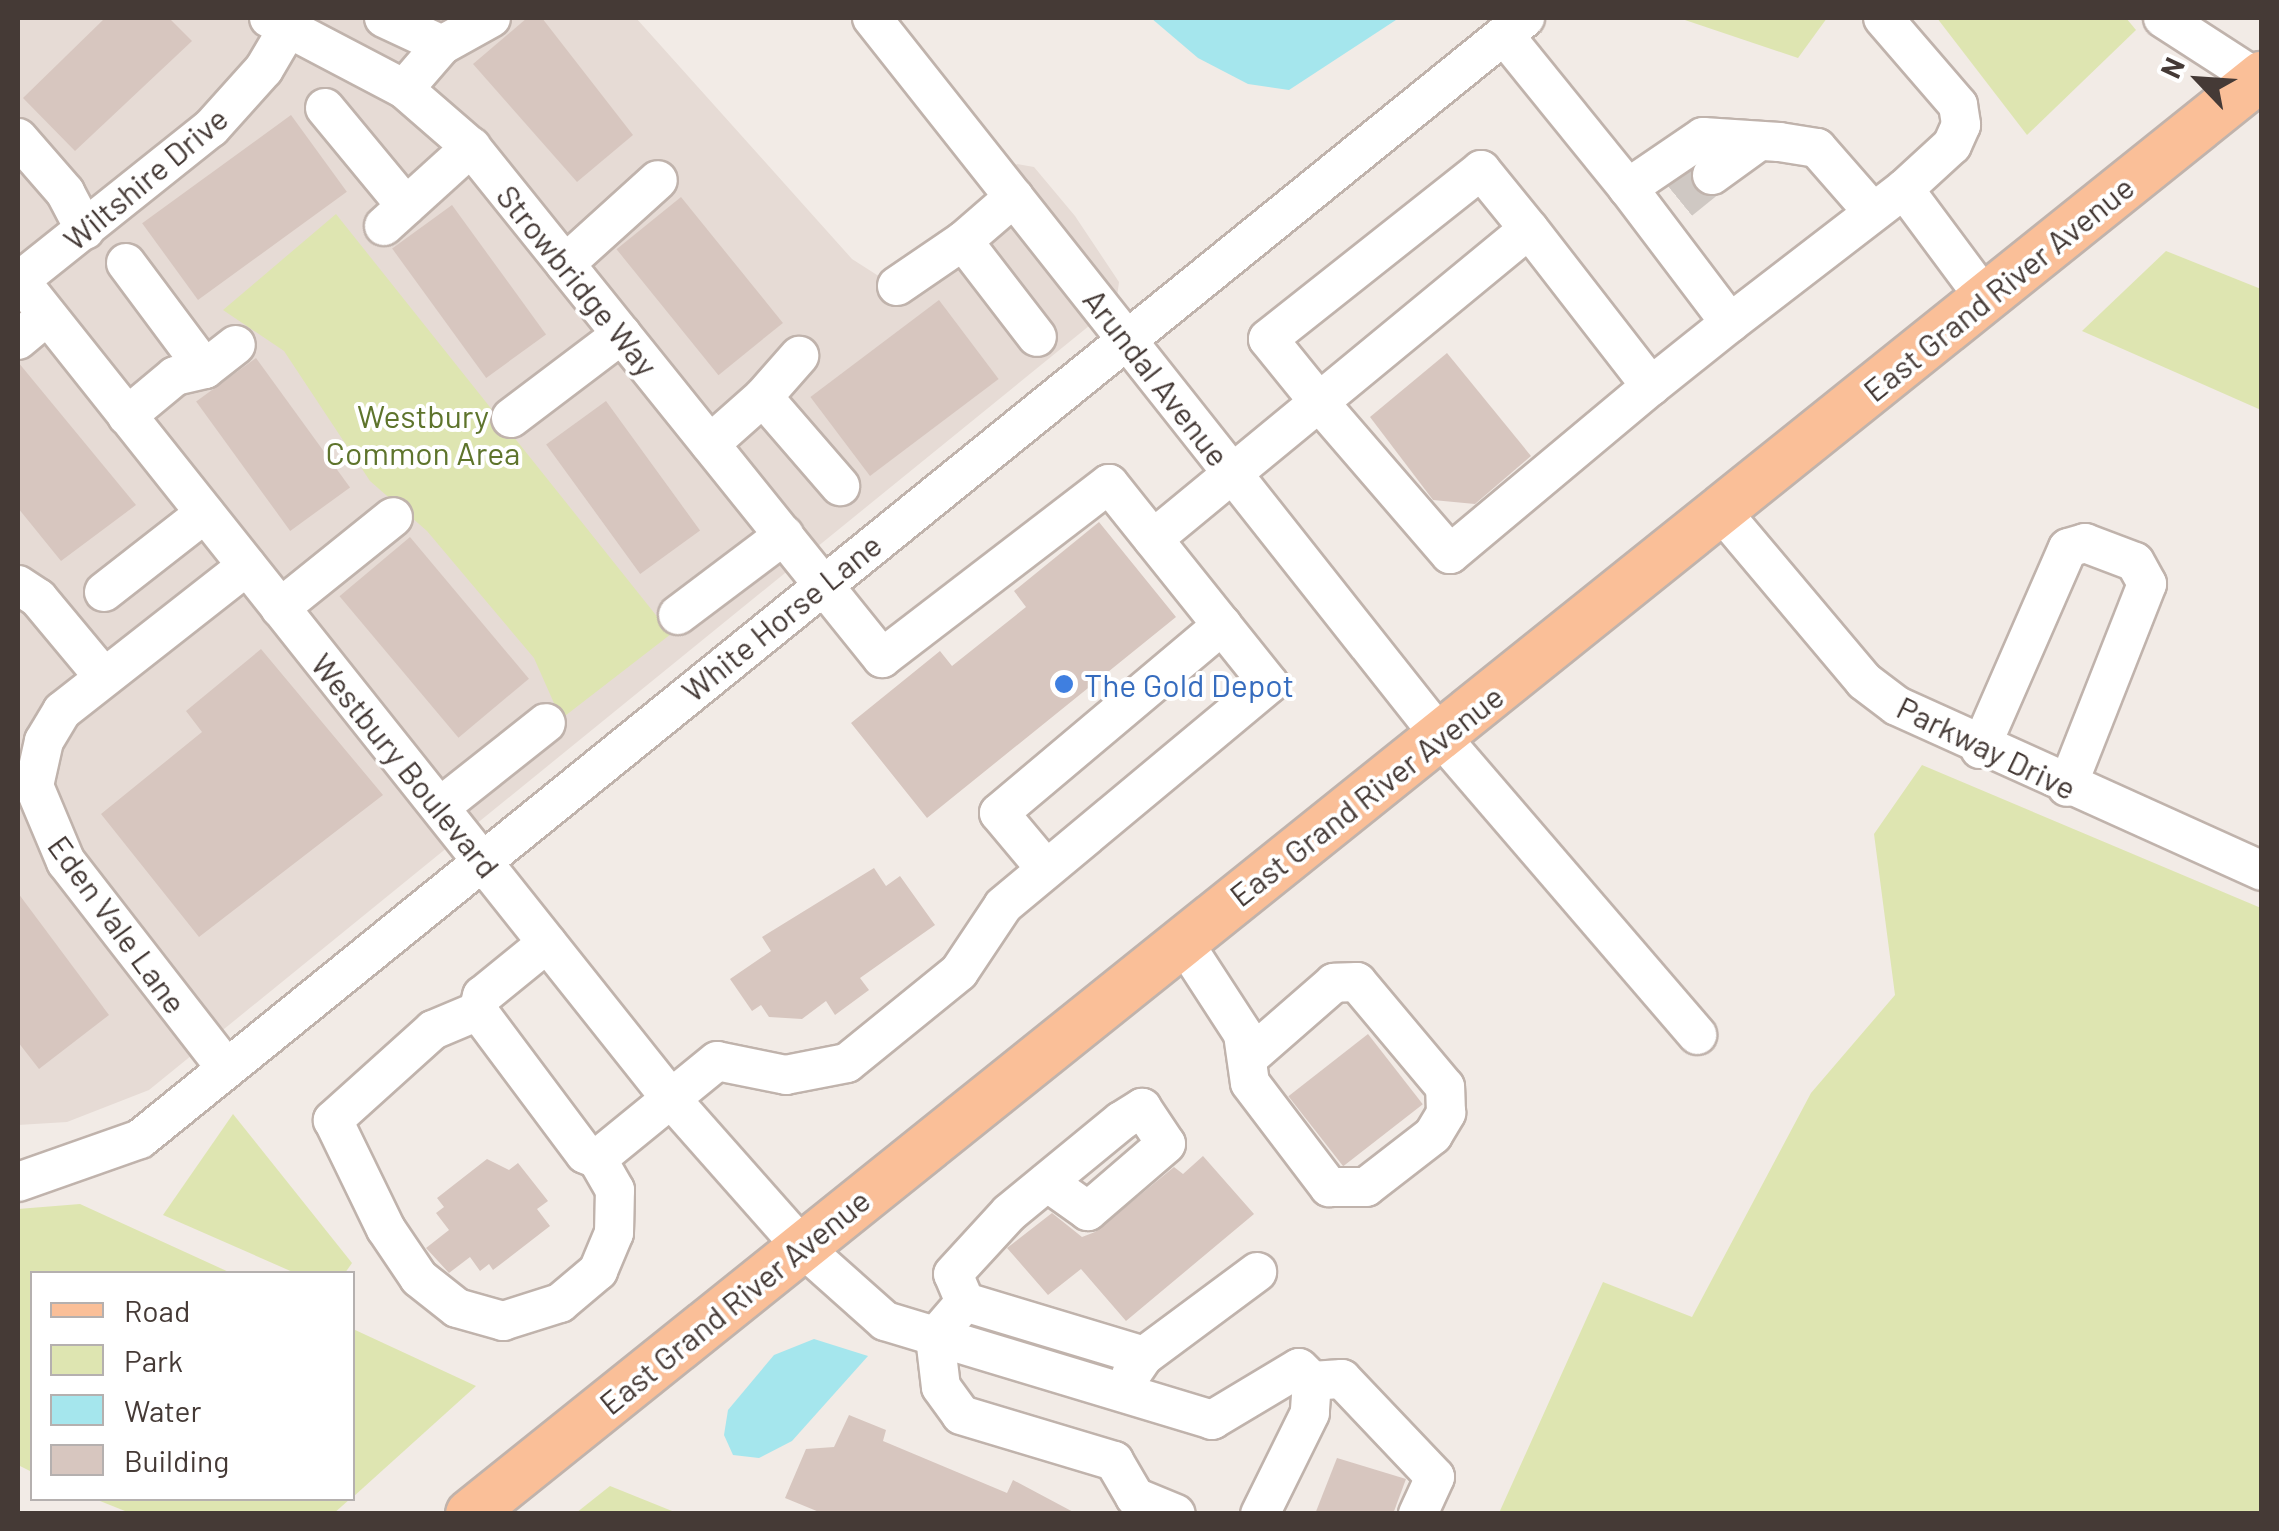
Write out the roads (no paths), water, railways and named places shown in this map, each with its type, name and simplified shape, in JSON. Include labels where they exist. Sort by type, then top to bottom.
[{"type":"main road","name":"East Grand River Avenue","points":[[470,1514],[2260,79]]},
{"type":"street","points":[[384,18],[442,45]]},
{"type":"street","points":[[404,89],[442,45],[490,18]]},
{"type":"street","name":"Arundal Avenue","points":[[872,18],[1441,737],[1697,1036]]},
{"type":"street","points":[[1651,386],[1481,170],[1268,339],[1450,554],[1651,386],[1904,189],[1952,146],[1962,125],[1958,105],[1883,18]]},
{"type":"street","points":[[2163,18],[2260,79]]},
{"type":"street","name":"Strowbridge Way","points":[[284,21],[404,89],[471,147],[882,658],[1110,484],[1153,539]]},
{"type":"street","name":"Wiltshire Drive","points":[[18,280],[211,128],[284,21]]},
{"type":"street","points":[[1514,26],[1628,188],[1666,212],[1730,323]]},
{"type":"street","name":"White Horse Lane","points":[[18,1182],[140,1140],[481,859],[1514,26]]},
{"type":"street","points":[[325,108],[395,216],[471,147]]},
{"type":"street","points":[[1628,188],[1703,137],[1759,141],[1817,148],[1874,212]]},
{"type":"street","points":[[18,138],[64,192],[84,230]]},
{"type":"street","points":[[1712,175],[1759,141]]},
{"type":"street","points":[[565,264],[658,180]]},
{"type":"street","points":[[1904,189],[1985,298]]},
{"type":"street","points":[[898,286],[963,241],[1014,197]]},
{"type":"street","points":[[603,1156],[717,1061],[786,1075],[847,1063],[959,972],[1004,906],[1269,684],[1153,539],[1529,229]]},
{"type":"street","points":[[963,241],[1037,337]]},
{"type":"street","points":[[126,264],[205,368]]},
{"type":"street","name":"Westbury Boulevard","points":[[18,280],[672,1100],[802,1247],[885,1321],[1212,1420],[1299,1368],[1312,1381]]},
{"type":"street","points":[[18,340],[47,316]]},
{"type":"street","points":[[512,418],[622,334]]},
{"type":"street","points":[[127,416],[175,376],[205,368],[236,346]]},
{"type":"street","points":[[710,444],[763,397],[799,356]]},
{"type":"street","points":[[763,397],[840,486]]},
{"type":"street","name":"Parkway Drive","points":[[1721,512],[1864,680],[1980,749],[2262,871]]},
{"type":"street","points":[[104,592],[205,513]]},
{"type":"street","points":[[280,608],[393,517]]},
{"type":"street","points":[[678,616],[784,535]]},
{"type":"street","points":[[1980,749],[2068,548],[2086,543],[2135,562],[2147,584],[2066,787]]},
{"type":"street","name":"Eden Vale Lane","points":[[226,1068],[31,821],[44,740],[62,711],[248,566]]},
{"type":"street","points":[[18,586],[38,598],[103,676]]},
{"type":"street","points":[[1046,870],[1000,813],[1222,625]]},
{"type":"street","points":[[440,808],[546,723]]},
{"type":"street","points":[[1182,940],[1223,993],[1258,1096],[1342,1192],[1366,1187],[1433,1135],[1446,1113],[1444,1087],[1358,982],[1334,983],[1248,1058]]},
{"type":"street","points":[[478,1011],[482,996],[547,943]]},
{"type":"street","points":[[478,1011],[562,1126],[603,1156],[614,1190],[614,1233],[598,1271],[560,1303],[503,1321],[457,1308],[419,1278],[386,1229],[333,1120],[433,1030],[478,1011]]},
{"type":"street","points":[[1047,1182],[952,1274],[965,1302],[1144,1356]]},
{"type":"street","points":[[1118,1393],[1144,1356],[1257,1272]]},
{"type":"street","points":[[965,1302],[935,1337],[941,1388],[961,1414],[1114,1461],[1131,1505],[1176,1514]]},
{"type":"street","points":[[1260,1514],[1310,1413],[1312,1381],[1342,1379],[1435,1477],[1418,1514]]},
{"type":"water","points":[[1151,18],[1399,18],[1289,90],[1248,84],[1198,58]]},
{"type":"water","points":[[814,1339],[868,1356],[792,1441],[759,1458],[733,1455],[724,1435],[728,1410],[774,1355]]},
{"type":"tunnel","points":[[1680,201],[1712,175]]},
{"type":"place","name":"The Gold Depot","points":[[1064,684]]},
{"type":"park label","name":"Westbury Common Area","points":[[423,434]]}]
